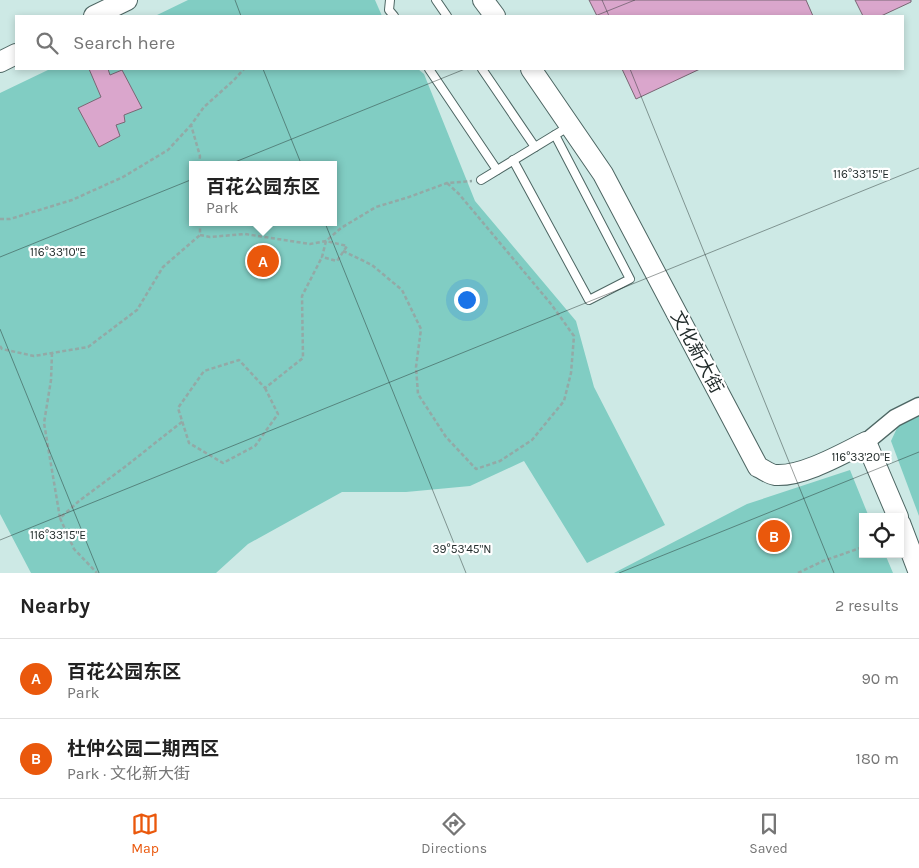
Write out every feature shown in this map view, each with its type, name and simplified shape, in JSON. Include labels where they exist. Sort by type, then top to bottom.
[{"type":"street","points":[[96,15],[127,0]]},
{"type":"street","points":[[483,0],[494,15]]},
{"type":"street","points":[[0,62],[15,54]]},
{"type":"street","name":"文化新大街","points":[[532,70],[562,130],[603,174],[758,467],[774,475],[793,473],[826,462],[866,442]]},
{"type":"street","points":[[896,513],[866,442],[894,418],[919,406]]},
{"type":"street","points":[[904,534],[919,573]]},
{"type":"lane","points":[[390,0],[389,10],[393,15]]},
{"type":"lane","points":[[436,0],[446,15]]},
{"type":"lane","points":[[430,70],[497,170]]},
{"type":"lane","points":[[483,70],[535,147]]},
{"type":"lane","points":[[481,180],[513,160],[535,147],[562,130],[630,279],[589,300],[513,160]]},
{"type":"path","points":[[0,219],[10,219],[72,200],[123,177],[168,150],[204,108],[243,70]]},
{"type":"path","points":[[191,125],[200,156],[199,161]]},
{"type":"path","points":[[265,388],[304,358],[302,296],[322,257],[326,241],[341,228],[376,207],[410,198],[447,183],[481,180]]},
{"type":"path","points":[[344,251],[372,265],[402,290],[421,329],[416,367],[418,394],[446,437],[476,469],[500,460],[532,440],[564,401],[571,373],[574,336],[551,304],[447,183]]},
{"type":"path","points":[[0,346],[2,349],[34,356],[88,347],[137,310],[163,267],[200,235],[200,226]]},
{"type":"path","points":[[200,235],[210,237],[245,234],[310,244],[326,241],[347,246],[337,261],[322,257]]},
{"type":"path","points":[[52,353],[51,380],[44,423],[60,518],[74,549],[97,573]]},
{"type":"path","points":[[239,360],[265,388],[278,414],[255,446],[223,463],[189,443],[178,408],[204,371],[239,360]]},
{"type":"path","points":[[60,518],[79,501],[183,421]]},
{"type":"path","points":[[798,573],[823,561],[859,548]]},
{"type":"green space","points":[[188,0],[375,0],[382,15],[157,15]]},
{"type":"green space","points":[[48,70],[419,70],[424,74],[475,201],[576,321],[594,387],[665,525],[587,563],[524,461],[470,486],[406,492],[342,492],[248,544],[216,573],[31,573],[0,514],[0,93]]},
{"type":"green space","points":[[919,416],[919,516],[891,441],[898,426]]},
{"type":"green space","points":[[850,470],[867,513],[859,513],[859,558],[887,558],[893,573],[614,573],[747,504]]},
{"type":"building","points":[[589,0],[806,0],[813,15],[596,15]]},
{"type":"building","points":[[855,0],[911,0],[911,2],[883,15],[862,15]]},
{"type":"building","points":[[89,70],[108,70],[110,75],[122,70],[142,108],[124,115],[125,122],[116,125],[120,136],[99,147],[78,108],[101,97]]},
{"type":"building","points":[[622,70],[698,70],[636,99]]},
{"type":"place","name":"百花公园东区","points":[[263,261]]},
{"type":"place","name":"杜仲公园二期西区","points":[[774,536]]}]
